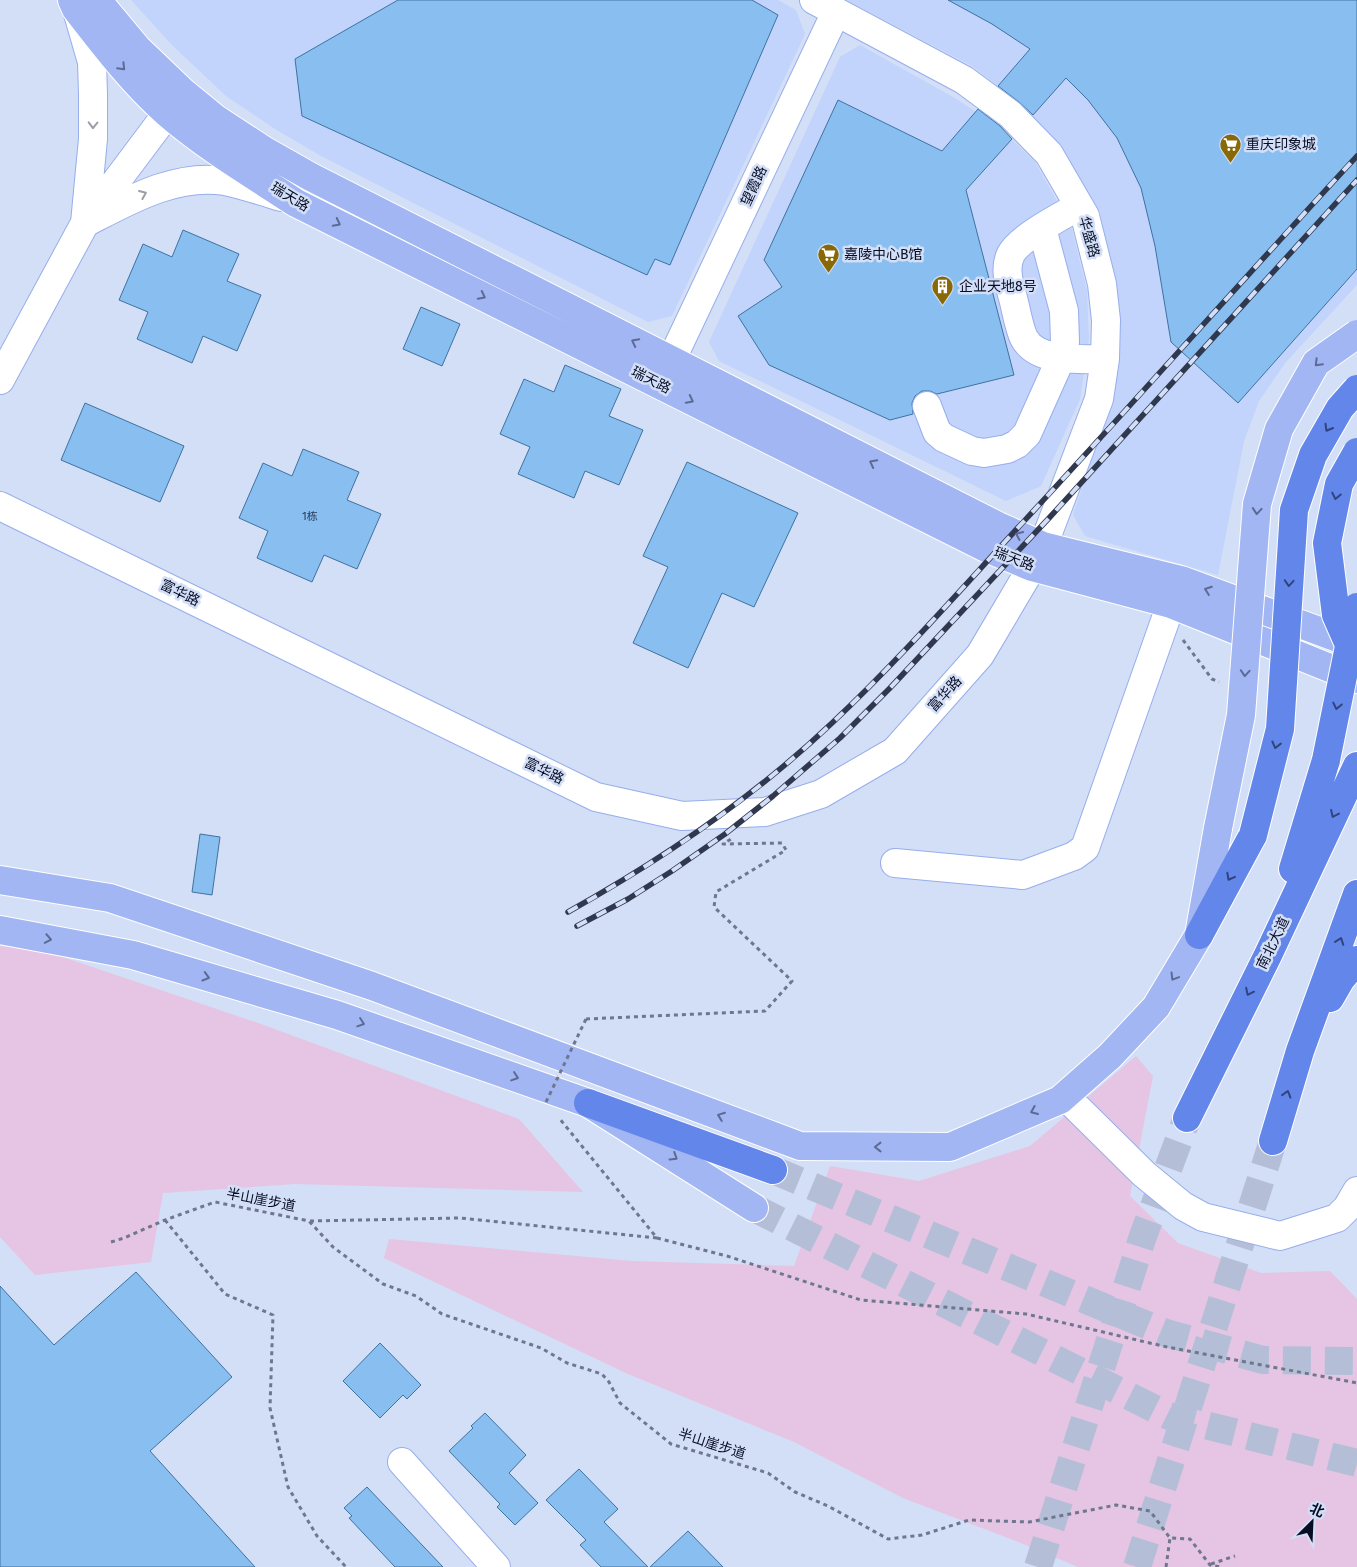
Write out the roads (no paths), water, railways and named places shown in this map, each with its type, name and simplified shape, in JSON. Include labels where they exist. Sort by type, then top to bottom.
[{"type":"highway","points":[[1199,935],[1253,834],[1280,729],[1294,510],[1313,456],[1340,408],[1357,389]]},
{"type":"highway","points":[[1357,452],[1339,484],[1327,543],[1336,615],[1357,663]]},
{"type":"highway","points":[[1268,955],[1326,760],[1357,607]]},
{"type":"highway","name":"南北大道","points":[[1187,1118],[1268,955],[1356,768]]},
{"type":"highway","points":[[1272,1141],[1300,1051],[1357,894]]},
{"type":"highway","points":[[1300,1051],[1341,979],[1357,960]]},
{"type":"highway","points":[[588,1103],[773,1170]]},
{"type":"main road","name":"瑞天路","points":[[82,3],[137,48],[183,92],[216,119],[265,152],[310,177],[989,522],[1038,556],[1171,604],[1357,679]]},
{"type":"main road","name":"瑞天路","points":[[82,3],[118,62],[167,112],[207,144],[296,203],[986,548],[1181,580],[1303,624]]},
{"type":"main road","points":[[0,880],[110,898],[372,986],[800,1146],[950,1147],[1060,1100],[1065,1096],[1110,1056],[1156,1007],[1199,935],[1241,715],[1257,504],[1278,429],[1316,363],[1357,334]]},
{"type":"main road","points":[[1303,624],[1357,633]]},
{"type":"main road","points":[[1303,624],[1357,645]]},
{"type":"main road","points":[[0,930],[133,956],[328,1012],[588,1103],[754,1208]]},
{"type":"street","points":[[82,3],[92,62],[93,94],[93,139],[85,222]]},
{"type":"street","name":"华盛路","points":[[825,6],[964,80],[1010,114],[1049,154],[1085,216],[1102,284],[1106,320],[1105,359],[1099,399],[1038,556]]},
{"type":"street","name":"望霞路","points":[[671,361],[825,6]]},
{"type":"street","points":[[0,380],[85,222],[183,92]]},
{"type":"street","points":[[85,222],[148,192],[173,184],[197,180],[224,181],[296,203]]},
{"type":"street","points":[[1079,206],[1020,242],[1011,253],[1008,264],[1008,277],[1024,338],[1033,348],[1061,358],[1105,359]]},
{"type":"street","points":[[928,406],[937,432],[944,438],[972,451],[984,453],[1007,449],[1017,444],[1027,434],[1061,358],[1065,342],[1064,312],[1042,228]]},
{"type":"street","name":"富华路","points":[[0,506],[596,797],[682,816],[765,812],[821,794],[895,751],[980,655],[1038,556]]},
{"type":"street","points":[[895,863],[1023,875],[1074,856],[1085,848],[1171,604]]},
{"type":"street","points":[[1065,1096],[1144,1174],[1183,1206],[1203,1217],[1280,1236],[1337,1218],[1347,1208],[1357,1191]]},
{"type":"street","points":[[402,1462],[496,1567]]},
{"type":"tunnel","points":[[1038,1567],[1143,1236],[1187,1118]]},
{"type":"tunnel","points":[[1137,1567],[1273,1141]]},
{"type":"tunnel","points":[[773,1170],[1166,1333],[1263,1360],[1357,1361]]},
{"type":"tunnel","points":[[754,1208],[1169,1416],[1357,1463]]},
{"type":"railway","points":[[568,912],[638,871],[706,826],[771,777],[832,723],[882,674],[1068,474],[1357,156]]},
{"type":"railway","points":[[577,926],[628,899],[725,834],[773,796],[840,738],[890,688],[1050,517],[1357,180]]},
{"type":"place","name":"重庆印象城","points":[[1230,163]]},
{"type":"place","name":"嘉陵中心B馆","points":[[828,273]]},
{"type":"place","name":"企业天地8号","points":[[943,305]]}]
